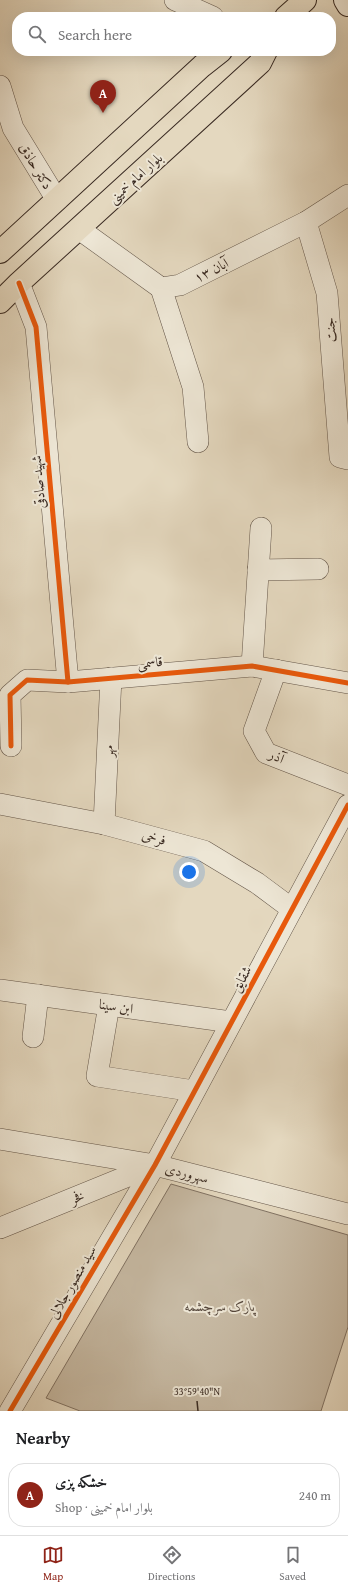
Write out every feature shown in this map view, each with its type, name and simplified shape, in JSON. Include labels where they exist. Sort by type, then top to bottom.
[{"type":"main road","points":[[292,12],[305,0]]},
{"type":"main road","points":[[0,252],[215,56]]},
{"type":"main road","name":"بلوار امام خمینی","points":[[0,302],[260,63],[264,56]]},
{"type":"street","points":[[175,0],[202,12]]},
{"type":"street","points":[[345,0],[348,5]]},
{"type":"street","name":"دکتر حاذق","points":[[0,86],[6,130],[57,200]]},
{"type":"street","name":"۱۳ آبان","points":[[161,288],[180,285],[306,222],[348,195]]},
{"type":"street","name":"جنت","points":[[306,222],[327,293],[340,362],[340,458],[348,459]]},
{"type":"street","points":[[79,229],[161,288],[193,387],[198,442]]},
{"type":"street","name":"شهید صادقی","points":[[19,283],[36,327],[68,682]]},
{"type":"street","points":[[252,666],[261,528]]},
{"type":"street","points":[[258,570],[318,569]]},
{"type":"street","name":"قاسمی","points":[[11,746],[10,695],[27,680],[68,682],[252,666],[348,683]]},
{"type":"street","name":"آذر","points":[[276,670],[254,731],[266,753],[348,785]]},
{"type":"street","name":"مهر","points":[[104,824],[111,678]]},
{"type":"street","name":"فرخی","points":[[0,804],[104,824],[204,850],[257,883],[292,909]]},
{"type":"street","name":"شقایق","points":[[155,1165],[348,805]]},
{"type":"street","name":"ابن سینا","points":[[0,990],[231,1022]]},
{"type":"street","points":[[33,1037],[38,995]]},
{"type":"street","points":[[108,1005],[97,1076],[194,1091]]},
{"type":"street","name":"سهروردی","points":[[0,1139],[155,1165],[348,1214]]},
{"type":"street","name":"فخر","points":[[0,1228],[155,1165]]},
{"type":"street","name":"سید منصور جلالی","points":[[10,1411],[155,1165]]},
{"type":"green space","name":"پارک سرچشمه","points":[[171,1184],[348,1235],[348,1327],[321,1411],[80,1411],[46,1398]]},
{"type":"cycle path","points":[[19,283],[36,327],[68,682]]},
{"type":"cycle path","points":[[11,746],[10,695],[27,680],[68,682],[252,666],[348,683]]},
{"type":"cycle path","points":[[10,1411],[155,1165],[348,805]]},
{"type":"place","name":"خشکه پزی","points":[[103,113]]}]
